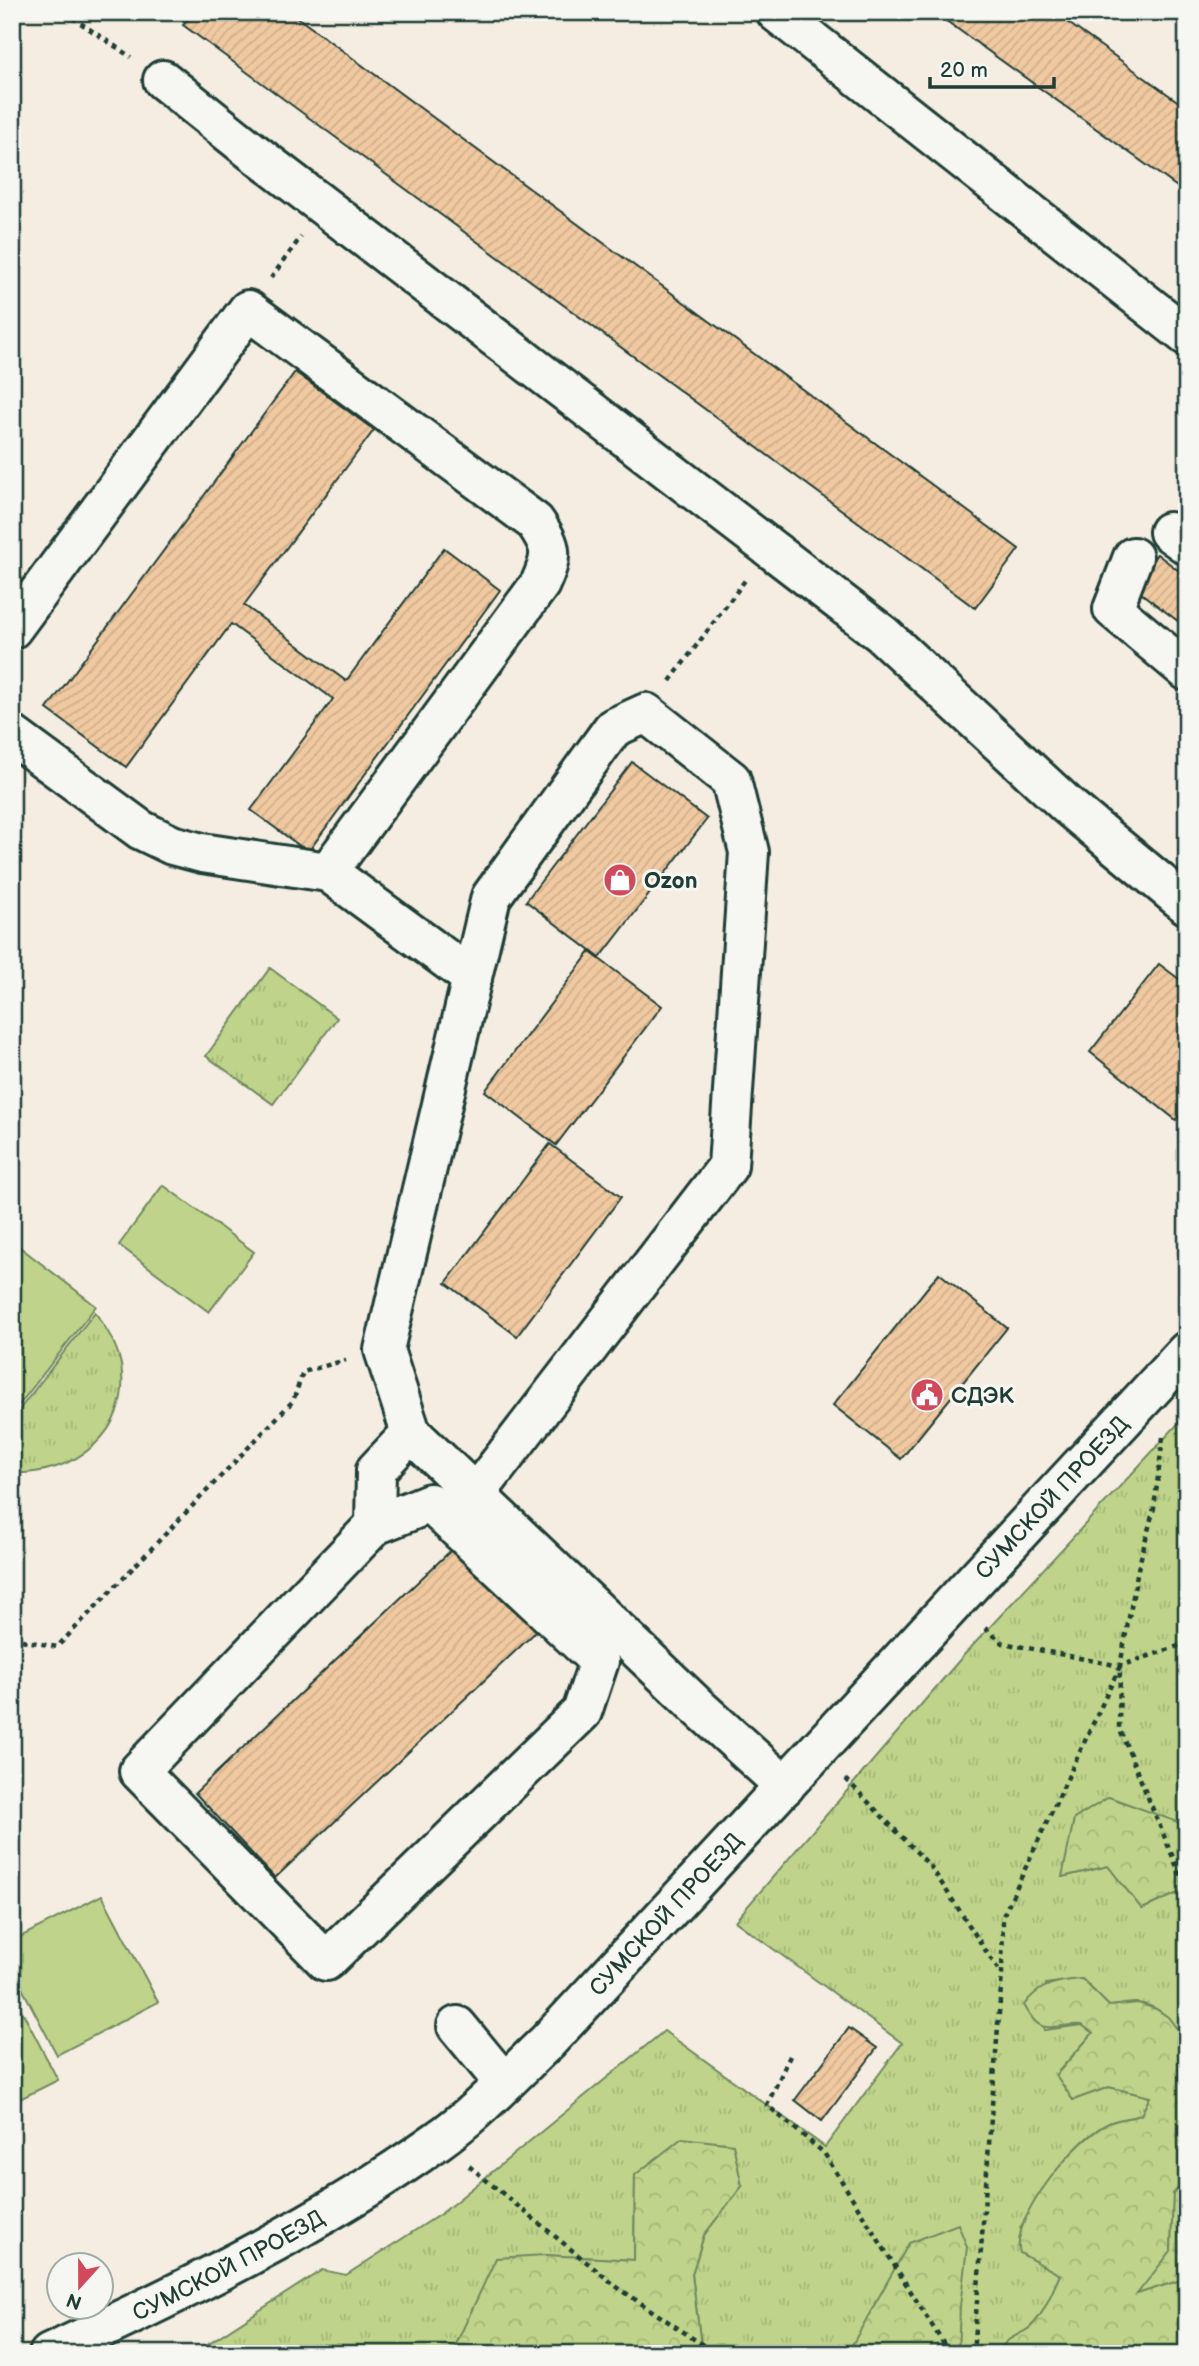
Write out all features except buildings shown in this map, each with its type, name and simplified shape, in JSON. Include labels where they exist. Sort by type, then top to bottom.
[{"type":"street","points":[[775,12],[1187,336]]},
{"type":"street","points":[[163,80],[253,152],[882,634],[1068,806],[1187,905]]},
{"type":"street","points":[[12,629],[248,310],[535,522],[548,542],[551,560],[540,583],[328,872]]},
{"type":"street","points":[[1133,557],[1113,609],[1187,671]]},
{"type":"street","points":[[475,1495],[728,1166],[749,852],[731,780],[646,713],[613,728],[491,897],[384,1350],[411,1433],[475,1495],[698,1707],[785,1786]]},
{"type":"street","points":[[12,735],[141,831],[172,845],[202,853],[328,872],[472,978]]},
{"type":"street","name":"СУМСКОЙ ПРОЕЗД","points":[[49,2354],[188,2288],[327,2211],[438,2141],[504,2083],[548,2041],[1187,1351]]},
{"type":"street","points":[[374,1525],[430,1503],[599,1661],[582,1712],[326,1961],[139,1771],[374,1525],[376,1470],[411,1433]]},
{"type":"street","points":[[457,2026],[504,2083]]},
{"type":"path","points":[[64,12],[163,80]]},
{"type":"path","points":[[646,713],[769,547]]},
{"type":"path","points":[[12,1638],[57,1647],[293,1401],[303,1372]]},
{"type":"path","points":[[1164,1429],[1154,1508],[1138,1569],[1120,1666],[1119,1728],[1187,1891]]},
{"type":"path","points":[[954,1603],[1003,1643],[1120,1666],[1187,1643]]},
{"type":"path","points":[[973,2354],[1002,1974],[1003,1916],[1120,1666]]},
{"type":"path","points":[[816,1751],[863,1794],[931,1867],[1002,1974]]},
{"type":"path","points":[[790,2056],[766,2105],[824,2153],[950,2354]]},
{"type":"path","points":[[438,2141],[617,2287],[716,2354]]},
{"type":"green space","points":[[270,968],[337,1018],[273,1104],[206,1056]]},
{"type":"green space","points":[[163,1185],[254,1252],[209,1312],[119,1245]]},
{"type":"green space","points":[[12,1241],[96,1306],[12,1414]]},
{"type":"green space","points":[[95,1312],[114,1343],[121,1365],[122,1389],[117,1411],[108,1429],[94,1445],[77,1458],[57,1467],[12,1473],[12,1419]]},
{"type":"green space","points":[[1187,1414],[1187,1808],[1180,1823],[1108,1798],[1074,1819],[1063,1877],[1108,1866],[1142,1909],[1187,1889],[1187,2042],[1166,2017],[1153,2007],[1136,2003],[1109,2006],[1082,1979],[1046,1984],[1044,2030],[1082,2025],[1093,2033],[1056,2074],[1073,2100],[1109,2087],[1150,2097],[1141,2115],[1109,2123],[1082,2142],[1058,2169],[1020,2228],[1060,2275],[1047,2304],[1033,2324],[1007,2341],[999,2354],[702,2354],[692,2274],[704,2235],[742,2186],[635,2176],[634,2260],[545,2255],[456,2344],[455,2354],[192,2354],[322,2270],[346,2275],[442,2213],[664,2031],[825,2147],[902,2043],[735,1921],[963,1656]]},
{"type":"green space","points":[[1109,1797],[1180,1823],[1187,1808],[1187,1889],[1142,1909],[1108,1866],[1062,1877],[1074,1819]]},
{"type":"green space","points":[[102,1895],[158,2002],[57,2055],[12,1969],[12,1941]]},
{"type":"green space","points":[[1082,1979],[1109,2006],[1138,2003],[1156,2009],[1168,2017],[1187,2042],[1187,2179],[1173,2194],[1171,2251],[1139,2293],[1187,2278],[1187,2354],[999,2354],[1007,2341],[1028,2329],[1038,2318],[1060,2275],[1020,2253],[1019,2238],[1035,2200],[1080,2144],[1109,2123],[1141,2115],[1150,2097],[1109,2087],[1073,2100],[1056,2075],[1093,2033],[1082,2025],[1042,2026],[1036,2023],[1024,2005],[1042,1988]]},
{"type":"green space","points":[[12,1992],[58,2080],[12,2103]]},
{"type":"green space","points":[[682,2138],[733,2144],[742,2186],[704,2235],[692,2274],[702,2354],[455,2354],[456,2344],[496,2258],[545,2255],[634,2260],[635,2175]]},
{"type":"green space","points":[[1187,2179],[1187,2278],[1137,2294],[1171,2251],[1173,2194]]},
{"type":"green space","points":[[958,2224],[967,2247],[958,2354],[847,2354],[909,2243]]},
{"type":"place","name":"Ozon","points":[[620,880]]},
{"type":"place","name":"СДЭК","points":[[927,1395]]}]
